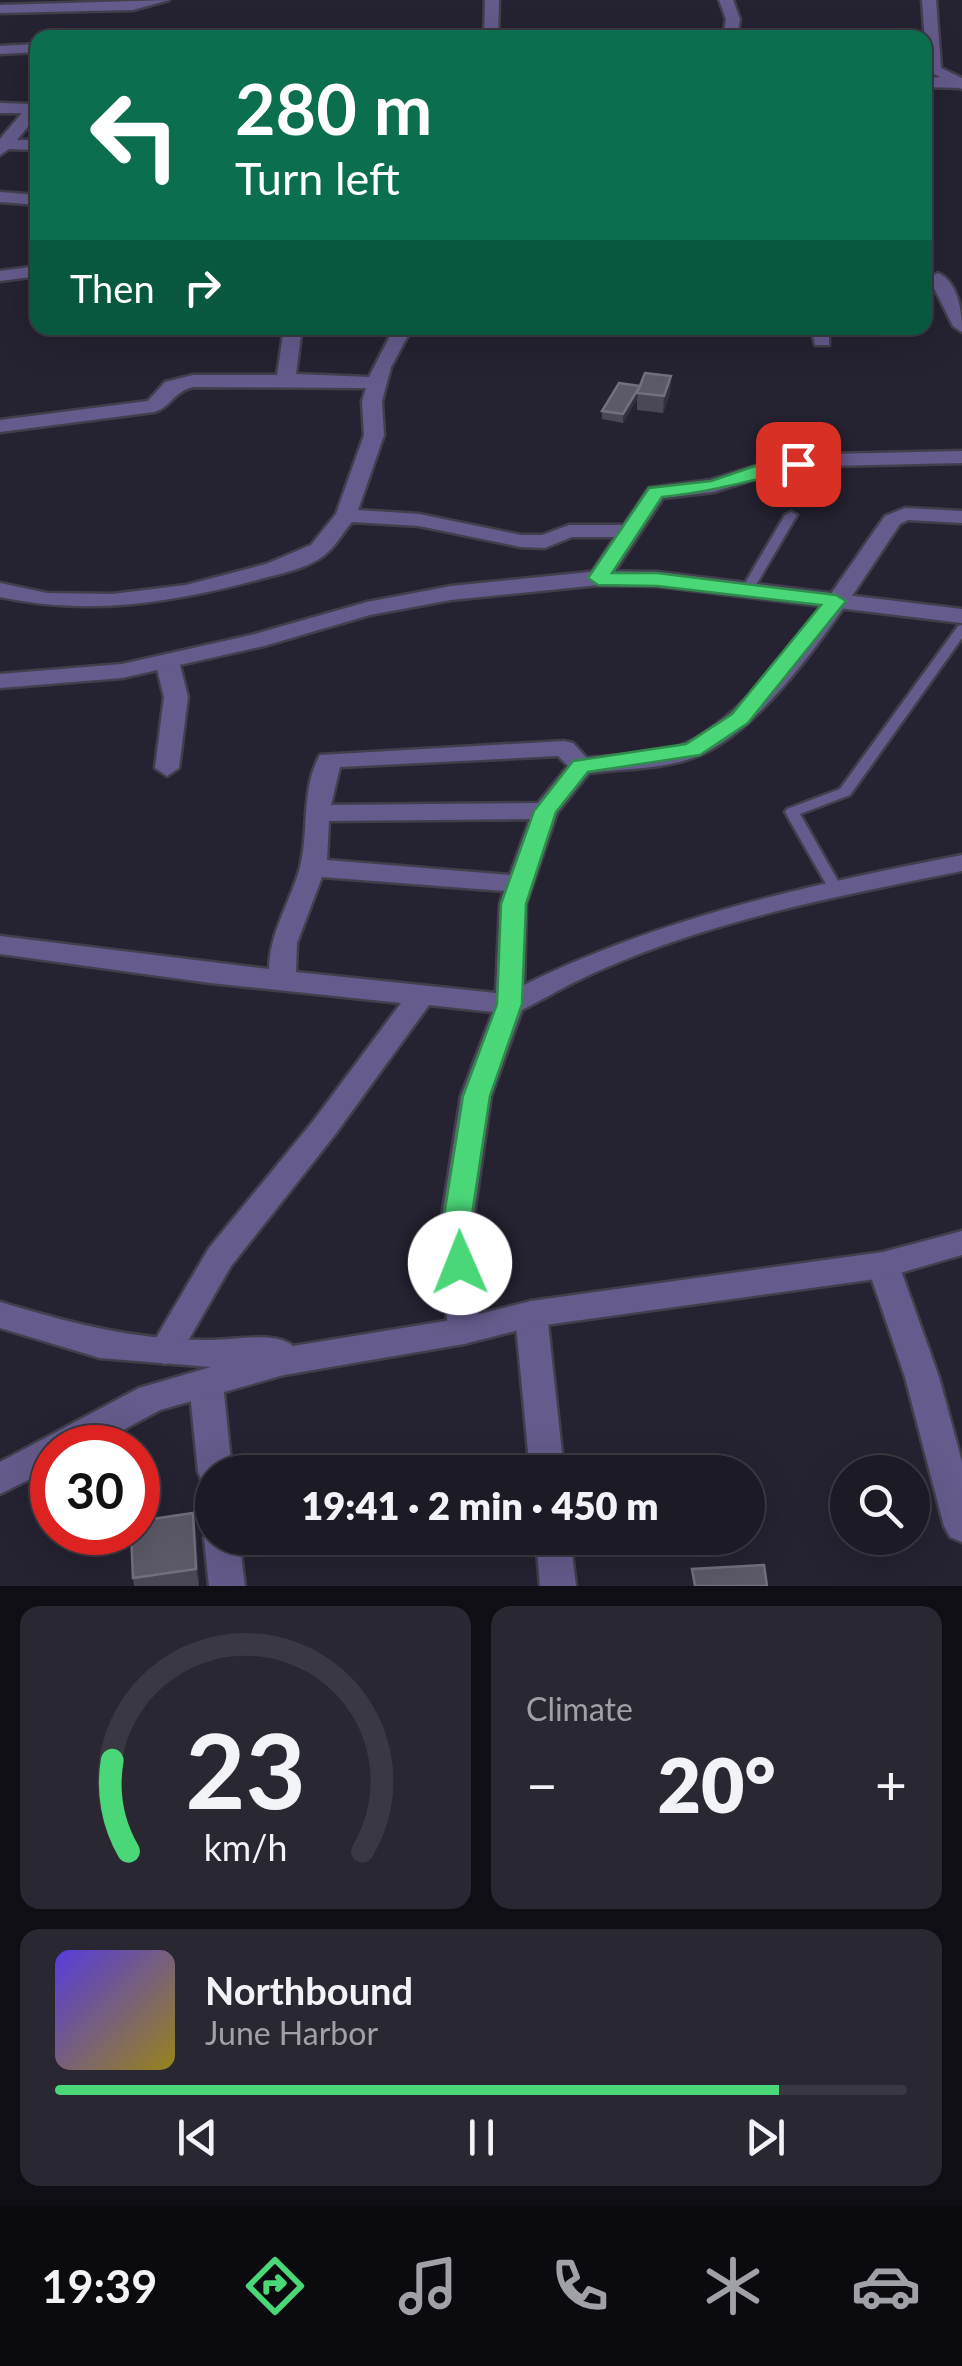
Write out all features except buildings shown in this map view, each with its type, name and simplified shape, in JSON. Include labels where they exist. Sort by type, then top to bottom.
[{"type":"street","points":[[0,8],[133,6],[162,0]]},
{"type":"street","points":[[491,30],[492,0]]},
{"type":"street","points":[[726,0],[733,20],[731,30]]},
{"type":"street","points":[[929,0],[931,30]]},
{"type":"street","points":[[932,42],[934,70],[962,83]]},
{"type":"street","points":[[0,50],[30,48]]},
{"type":"street","points":[[932,82],[962,83]]},
{"type":"street","points":[[0,108],[30,107]]},
{"type":"street","points":[[2,146],[30,115]]},
{"type":"street","points":[[2,146],[30,144]]},
{"type":"street","points":[[0,197],[30,199]]},
{"type":"street","points":[[0,276],[30,272]]},
{"type":"street","points":[[962,275],[932,278],[962,326]]},
{"type":"street","points":[[286,379],[293,335]]},
{"type":"street","points":[[0,590],[46,600],[112,601],[187,592],[274,568],[319,550],[346,515],[374,435],[372,401],[381,367],[399,335]]},
{"type":"street","points":[[0,426],[154,406],[172,386],[193,381],[286,379],[376,384]]},
{"type":"street","points":[[598,578],[656,492],[714,486],[768,468],[814,462],[962,457]]},
{"type":"street","points":[[464,1331],[456,1228],[476,1096],[510,1004],[514,904],[545,811],[581,766],[692,750],[740,718],[836,601],[892,520],[904,514],[962,516]]},
{"type":"street","points":[[346,515],[419,520],[545,542],[568,531],[632,531]]},
{"type":"street","points":[[0,681],[122,671],[451,593],[598,578],[657,580],[962,616]]},
{"type":"street","points":[[167,661],[176,698],[167,768]]},
{"type":"street","points":[[282,979],[283,944],[313,868],[316,813],[329,760],[564,748],[581,766]]},
{"type":"street","points":[[316,813],[545,811]]},
{"type":"street","points":[[0,944],[510,1004],[596,961],[726,917],[835,888],[962,864]]},
{"type":"street","points":[[313,868],[520,884]]},
{"type":"street","points":[[165,1350],[220,1257],[324,1128],[422,995]]},
{"type":"street","points":[[100,1425],[151,1398],[284,1361],[464,1331],[531,1314],[883,1265],[962,1243]]},
{"type":"street","points":[[883,1265],[922,1377],[962,1526]]},
{"type":"street","points":[[531,1314],[545,1455]]},
{"type":"street","points":[[0,1315],[100,1345],[206,1354],[352,1350]]},
{"type":"street","points":[[206,1382],[213,1455]]},
{"type":"street","points":[[0,1479],[30,1463]]},
{"type":"street","points":[[224,1555],[227,1586]]},
{"type":"street","points":[[555,1555],[558,1586]]},
{"type":"lane","points":[[747,590],[791,515]]},
{"type":"lane","points":[[835,888],[792,812],[845,792],[962,629]]},
{"type":"route","points":[[460,1263],[456,1228],[476,1096],[510,1004],[514,904],[545,811],[581,766],[692,750],[740,718],[836,601],[657,580],[598,578],[656,492],[714,486],[768,468],[798,464]]}]
